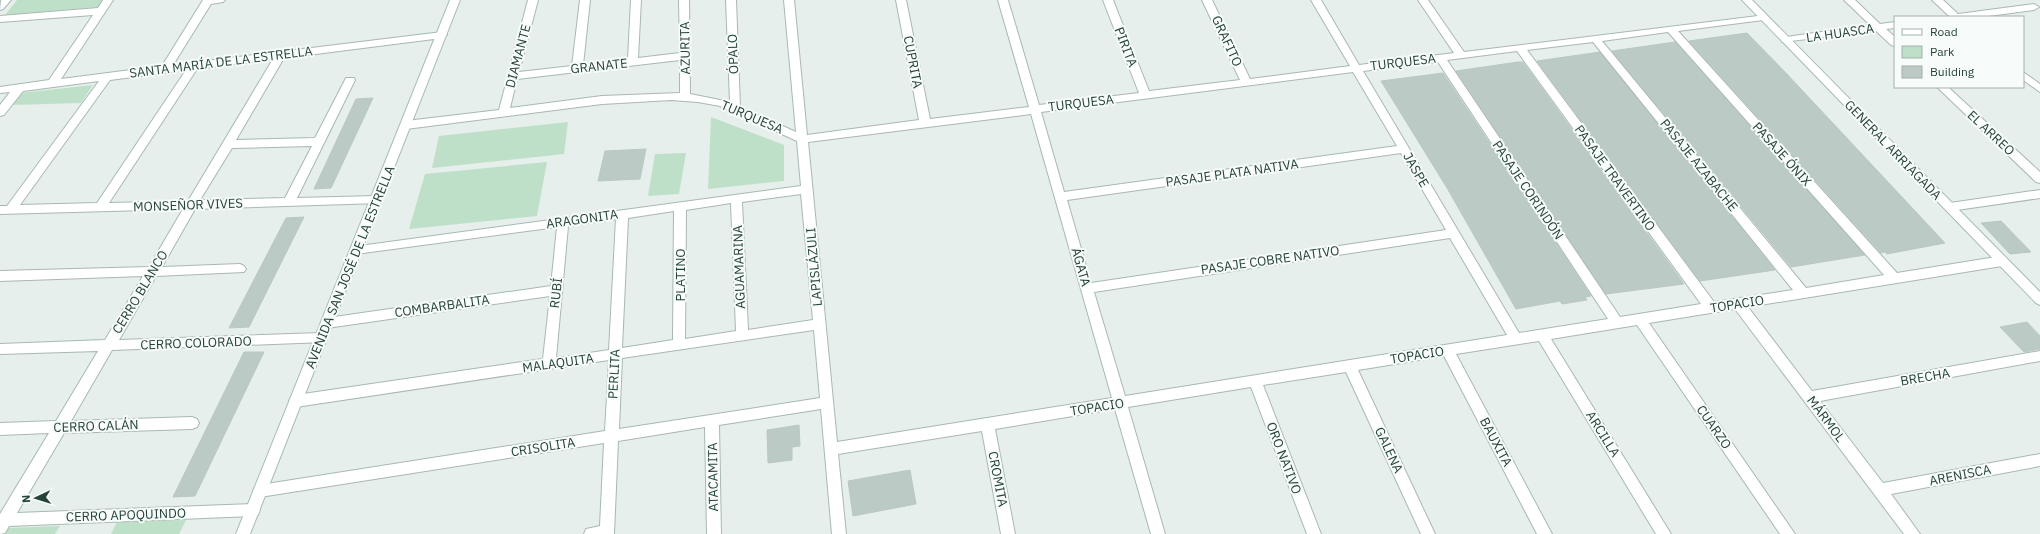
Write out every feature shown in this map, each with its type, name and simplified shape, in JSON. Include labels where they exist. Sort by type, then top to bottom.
[{"type":"street","points":[[0,7],[6,0]]},
{"type":"street","points":[[52,84],[108,0]]},
{"type":"street","points":[[166,69],[208,1],[220,0]]},
{"type":"street","name":"AVENIDA SAN JOSÉ DE LA ESTRELLA","points":[[243,534],[455,0]]},
{"type":"street","name":"DIAMANTE","points":[[503,113],[533,0]]},
{"type":"street","points":[[577,68],[585,0]]},
{"type":"street","points":[[633,62],[636,0]]},
{"type":"street","name":"AZURITA","points":[[684,0],[685,97]]},
{"type":"street","name":"ÓPALO","points":[[731,0],[735,107]]},
{"type":"street","name":"LAPISLÁZULI","points":[[790,0],[840,534]]},
{"type":"street","name":"CUPRITA","points":[[901,0],[926,123]]},
{"type":"street","name":"ÁGATA","points":[[1003,0],[1158,534]]},
{"type":"street","name":"PIRITA","points":[[1108,0],[1145,95]]},
{"type":"street","name":"GRAFITO","points":[[1207,0],[1246,82]]},
{"type":"street","name":"JASPE","points":[[1316,0],[1516,339]]},
{"type":"street","points":[[1423,0],[1461,55]]},
{"type":"street","name":"GENERAL ARRIAGADA","points":[[1747,0],[2040,300]]},
{"type":"street","points":[[1849,0],[1894,42]]},
{"type":"street","points":[[1937,0],[1956,16]]},
{"type":"street","points":[[2025,0],[2037,10]]},
{"type":"street","points":[[1968,16],[2037,10]]},
{"type":"street","points":[[0,20],[101,11]]},
{"type":"street","name":"TURQUESA","points":[[406,125],[642,96],[685,97],[710,100],[735,107],[802,139],[1764,17]]},
{"type":"street","name":"LA HUASCA","points":[[1786,40],[1894,25]]},
{"type":"street","name":"PASAJE ÓNIX","points":[[1671,29],[1894,278]]},
{"type":"street","name":"SANTA MARÍA DE LA ESTRELLA","points":[[0,90],[442,35]]},
{"type":"street","name":"PASAJE AZABACHE","points":[[1595,38],[1803,293]]},
{"type":"street","name":"PASAJE TRAVERTINO","points":[[1519,48],[1711,308]]},
{"type":"street","name":"CERRO BLANCO","points":[[2,523],[281,55]]},
{"type":"street","name":"GRANATE","points":[[513,76],[685,56]]},
{"type":"street","name":"PASAJE CORINDÓN","points":[[1440,57],[1617,323]]},
{"type":"street","points":[[100,208],[194,66]]},
{"type":"street","points":[[2024,76],[2040,90]]},
{"type":"street","points":[[5,210],[107,77]]},
{"type":"street","points":[[289,202],[350,80]]},
{"type":"street","points":[[0,112],[19,88]]},
{"type":"street","name":"EL ARREO","points":[[1943,88],[2040,179]]},
{"type":"street","points":[[228,144],[320,142]]},
{"type":"street","name":"PASAJE PLATA NATIVA","points":[[1060,197],[1404,149]]},
{"type":"street","name":"ARAGONITA","points":[[356,250],[807,189]]},
{"type":"street","points":[[1950,207],[2040,194]]},
{"type":"street","name":"AGUAMARINA","points":[[736,198],[742,336]]},
{"type":"street","name":"MONSEÑOR VIVES","points":[[5,210],[376,200]]},
{"type":"street","name":"PLATINO","points":[[679,345],[680,206]]},
{"type":"street","name":"PERLITA","points":[[607,533],[622,214]]},
{"type":"street","name":"RUBÍ","points":[[549,364],[563,222]]},
{"type":"street","name":"PASAJE COBRE NATIVO","points":[[1087,288],[1453,233]]},
{"type":"street","name":"TOPACIO","points":[[832,449],[2002,261]]},
{"type":"street","points":[[0,276],[240,269]]},
{"type":"street","name":"COMBARBALITA","points":[[327,323],[556,290]]},
{"type":"street","name":"MÁRMOL","points":[[1738,304],[1913,534]]},
{"type":"street","name":"CUARZO","points":[[1640,319],[1788,534]]},
{"type":"street","name":"MALAQUITA","points":[[296,401],[820,324]]},
{"type":"street","name":"ARCILLA","points":[[1542,335],[1664,534]]},
{"type":"street","name":"CERRO COLORADO","points":[[0,349],[321,338]]},
{"type":"street","name":"BAUXITA","points":[[1447,350],[1544,534]]},
{"type":"street","name":"BRECHA","points":[[1809,397],[2040,356]]},
{"type":"street","name":"GALENA","points":[[1350,366],[1428,534]]},
{"type":"street","name":"ORO NATIVO","points":[[1255,381],[1314,534]]},
{"type":"street","name":"CRISOLITA","points":[[260,491],[827,402]]},
{"type":"street","name":"ATACAMITA","points":[[712,420],[714,534]]},
{"type":"street","name":"CERRO CALÁN","points":[[0,429],[192,422]]},
{"type":"street","name":"CROMITA","points":[[987,424],[1008,534]]},
{"type":"street","name":"ARENISCA","points":[[1879,490],[2040,460]]},
{"type":"street","name":"CERRO APOQUINDO","points":[[2,523],[253,510]]},
{"type":"street","points":[[591,534],[607,533]]},
{"type":"green space","points":[[17,0],[102,0],[98,7],[5,15]]},
{"type":"green space","points":[[93,85],[81,103],[12,105],[20,93]]},
{"type":"green space","points":[[711,117],[784,145],[784,181],[708,189]]},
{"type":"green space","points":[[568,122],[564,154],[432,168],[439,136]]},
{"type":"green space","points":[[686,153],[679,194],[648,196],[655,154]]},
{"type":"green space","points":[[547,162],[537,216],[409,229],[425,174]]},
{"type":"green space","points":[[186,520],[179,534],[111,534],[117,522]]},
{"type":"green space","points":[[60,526],[55,534],[5,534],[8,528]]},
{"type":"building","points":[[1747,33],[1945,243],[1887,254],[1885,252],[1881,253],[1689,41]]},
{"type":"building","points":[[1675,42],[1865,255],[1791,267],[1612,51]]},
{"type":"building","points":[[1600,52],[1775,270],[1700,281],[1537,61]]},
{"type":"building","points":[[1523,62],[1684,284],[1606,294],[1456,71]]},
{"type":"building","points":[[1443,73],[1591,296],[1585,297],[1587,300],[1562,304],[1560,301],[1516,309],[1447,188],[1381,81]]},
{"type":"building","points":[[373,98],[331,188],[314,189],[356,99]]},
{"type":"building","points":[[646,149],[640,179],[598,181],[605,151]]},
{"type":"building","points":[[304,217],[249,327],[229,328],[286,218]]},
{"type":"building","points":[[2001,221],[2031,252],[2010,254],[1981,223]]},
{"type":"building","points":[[2027,322],[2040,336],[2040,349],[2024,352],[2000,327]]},
{"type":"building","points":[[244,352],[264,352],[195,496],[173,497]]},
{"type":"building","points":[[799,425],[800,446],[792,447],[792,460],[768,463],[767,430]]},
{"type":"building","points":[[910,470],[916,504],[853,516],[848,481]]}]
